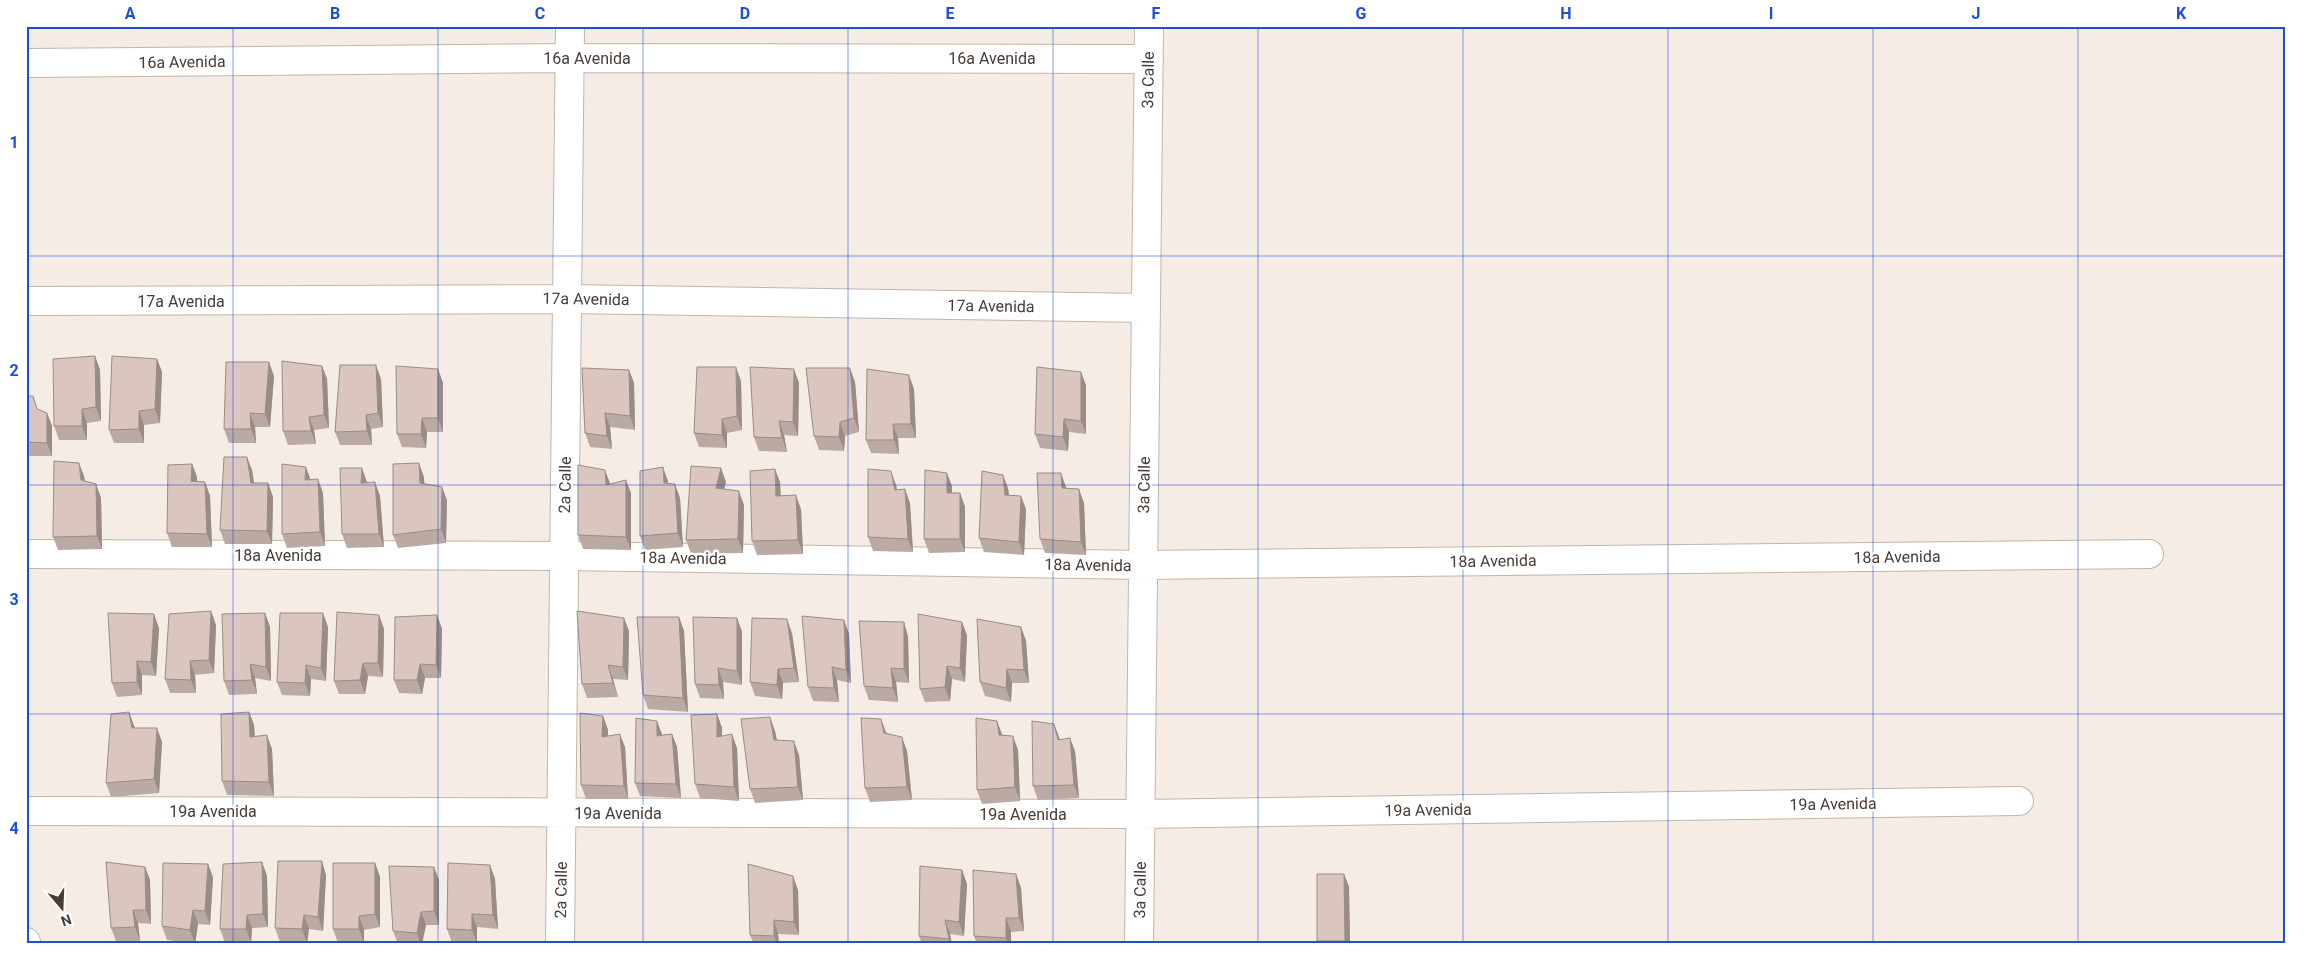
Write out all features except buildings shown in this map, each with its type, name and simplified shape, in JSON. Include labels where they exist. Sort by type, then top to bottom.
[{"type":"street","name":"2a Calle","points":[[560,944],[570,26]]},
{"type":"street","name":"3a Calle","points":[[1139,944],[1149,26]]},
{"type":"street","name":"16a Avenida","points":[[26,63],[570,58],[1149,59]]},
{"type":"street","name":"17a Avenida","points":[[26,301],[567,299],[1146,308]]},
{"type":"street","name":"18a Avenida","points":[[26,554],[564,556],[1143,566],[2149,554]]},
{"type":"street","name":"19a Avenida","points":[[26,811],[1141,814],[2019,801]]}]
